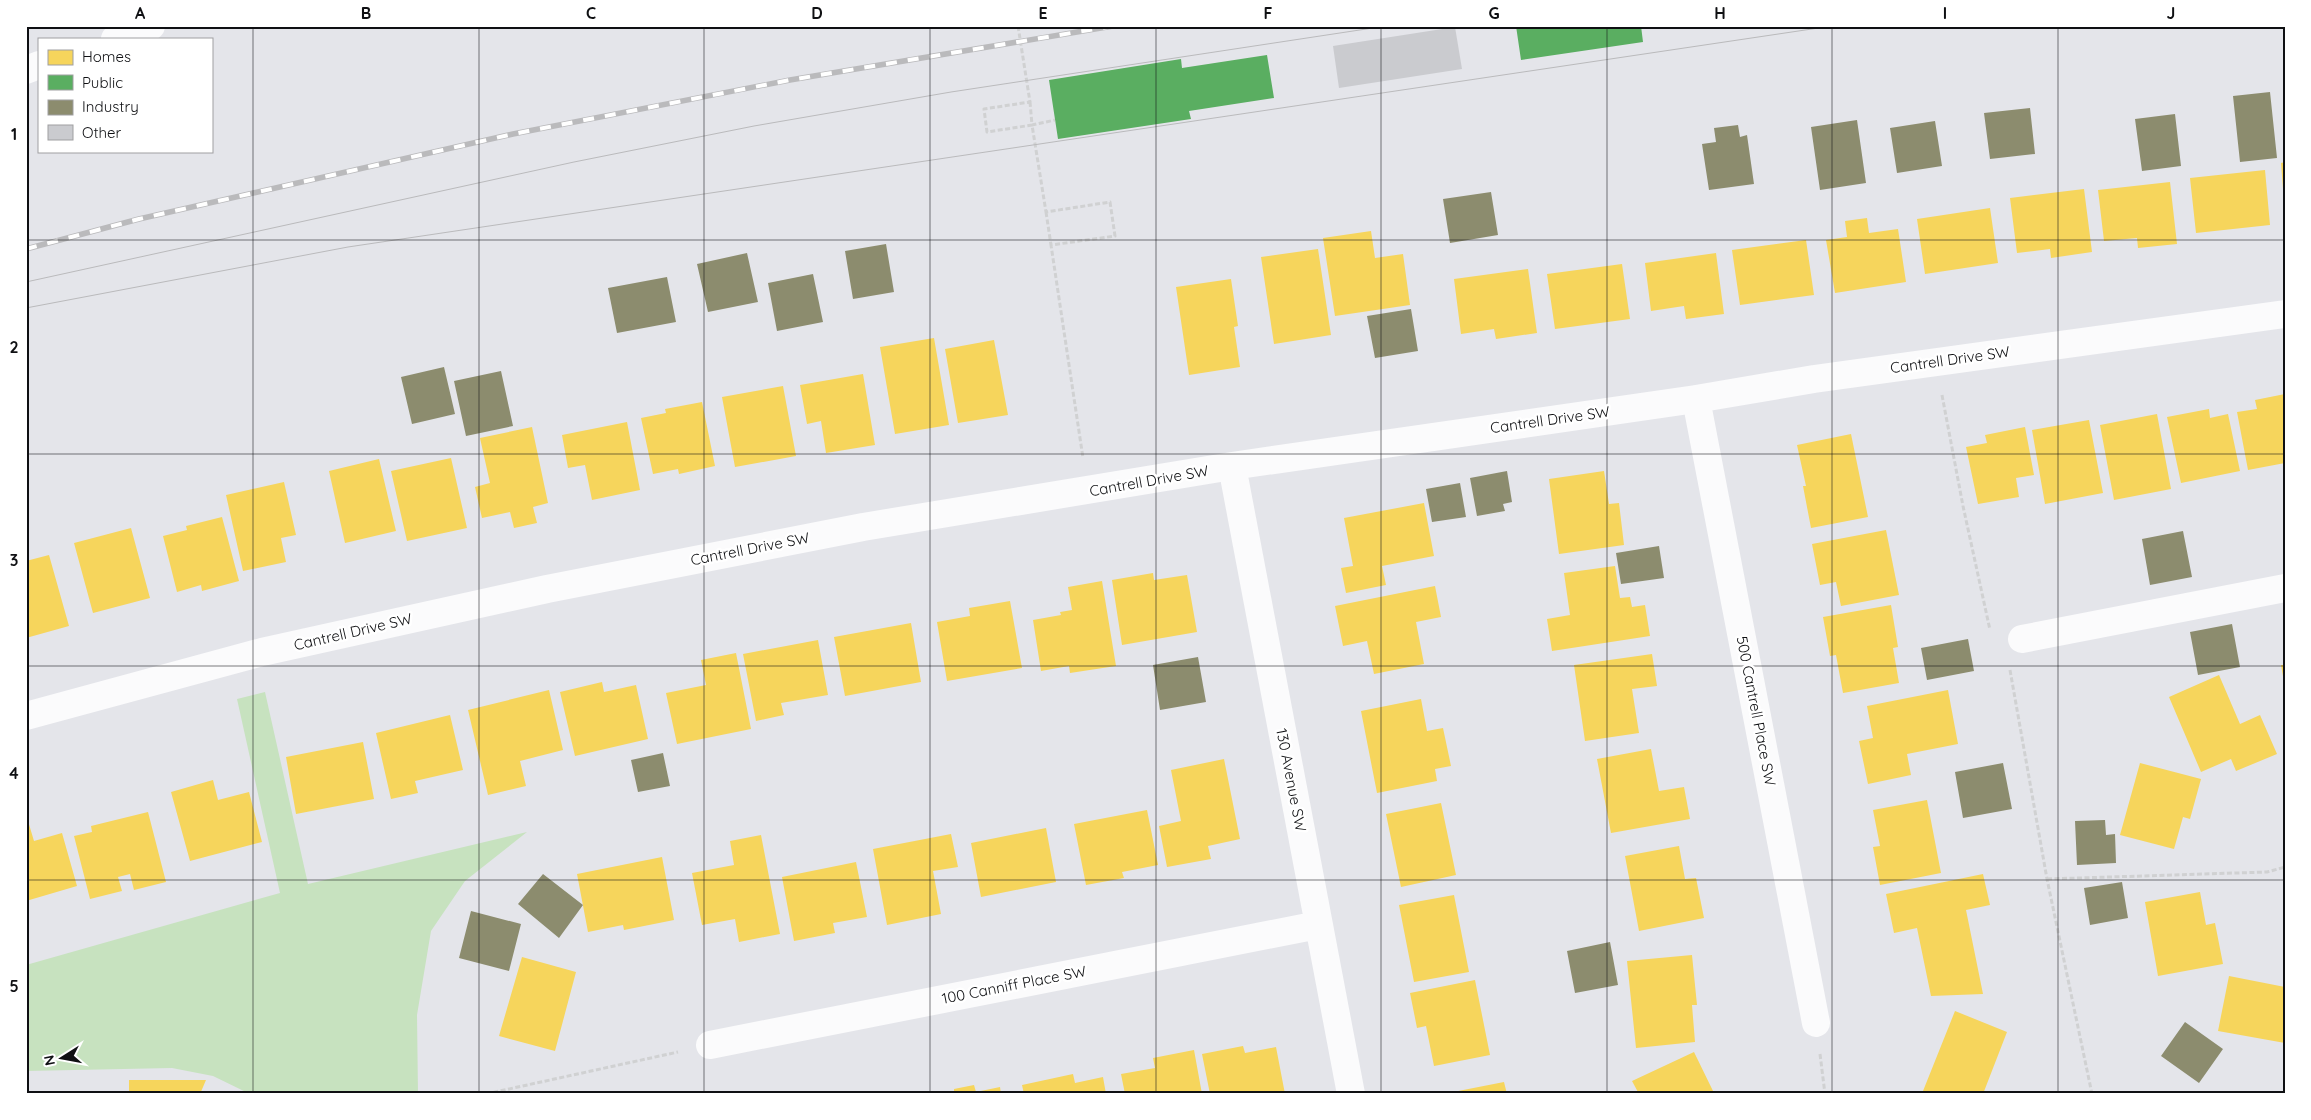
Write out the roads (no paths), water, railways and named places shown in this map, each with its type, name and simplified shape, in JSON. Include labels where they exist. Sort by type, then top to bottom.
[{"type":"main road","points":[[118,38],[151,26]]},
{"type":"main road","points":[[26,70],[38,65]]},
{"type":"main road","name":"Cantrell Drive SW","points":[[26,716],[262,652],[547,589],[863,527],[1232,466],[1696,399],[1937,361],[2285,314]]},
{"type":"main road","name":"500 Cantrell Place SW","points":[[1696,399],[1816,1023]]},
{"type":"main road","name":"130 Avenue SW","points":[[1232,466],[1351,1094]]},
{"type":"main road","points":[[2022,639],[2285,588]]},
{"type":"main road","name":"100 Canniff Place SW","points":[[710,1045],[1318,925]]},
{"type":"tram line","points":[[26,282],[574,162],[754,126],[951,92],[1386,26]]},
{"type":"tram line","points":[[26,308],[348,247],[1832,26]]},
{"type":"railway","points":[[26,249],[139,219],[513,134],[790,80],[1113,26]]}]
